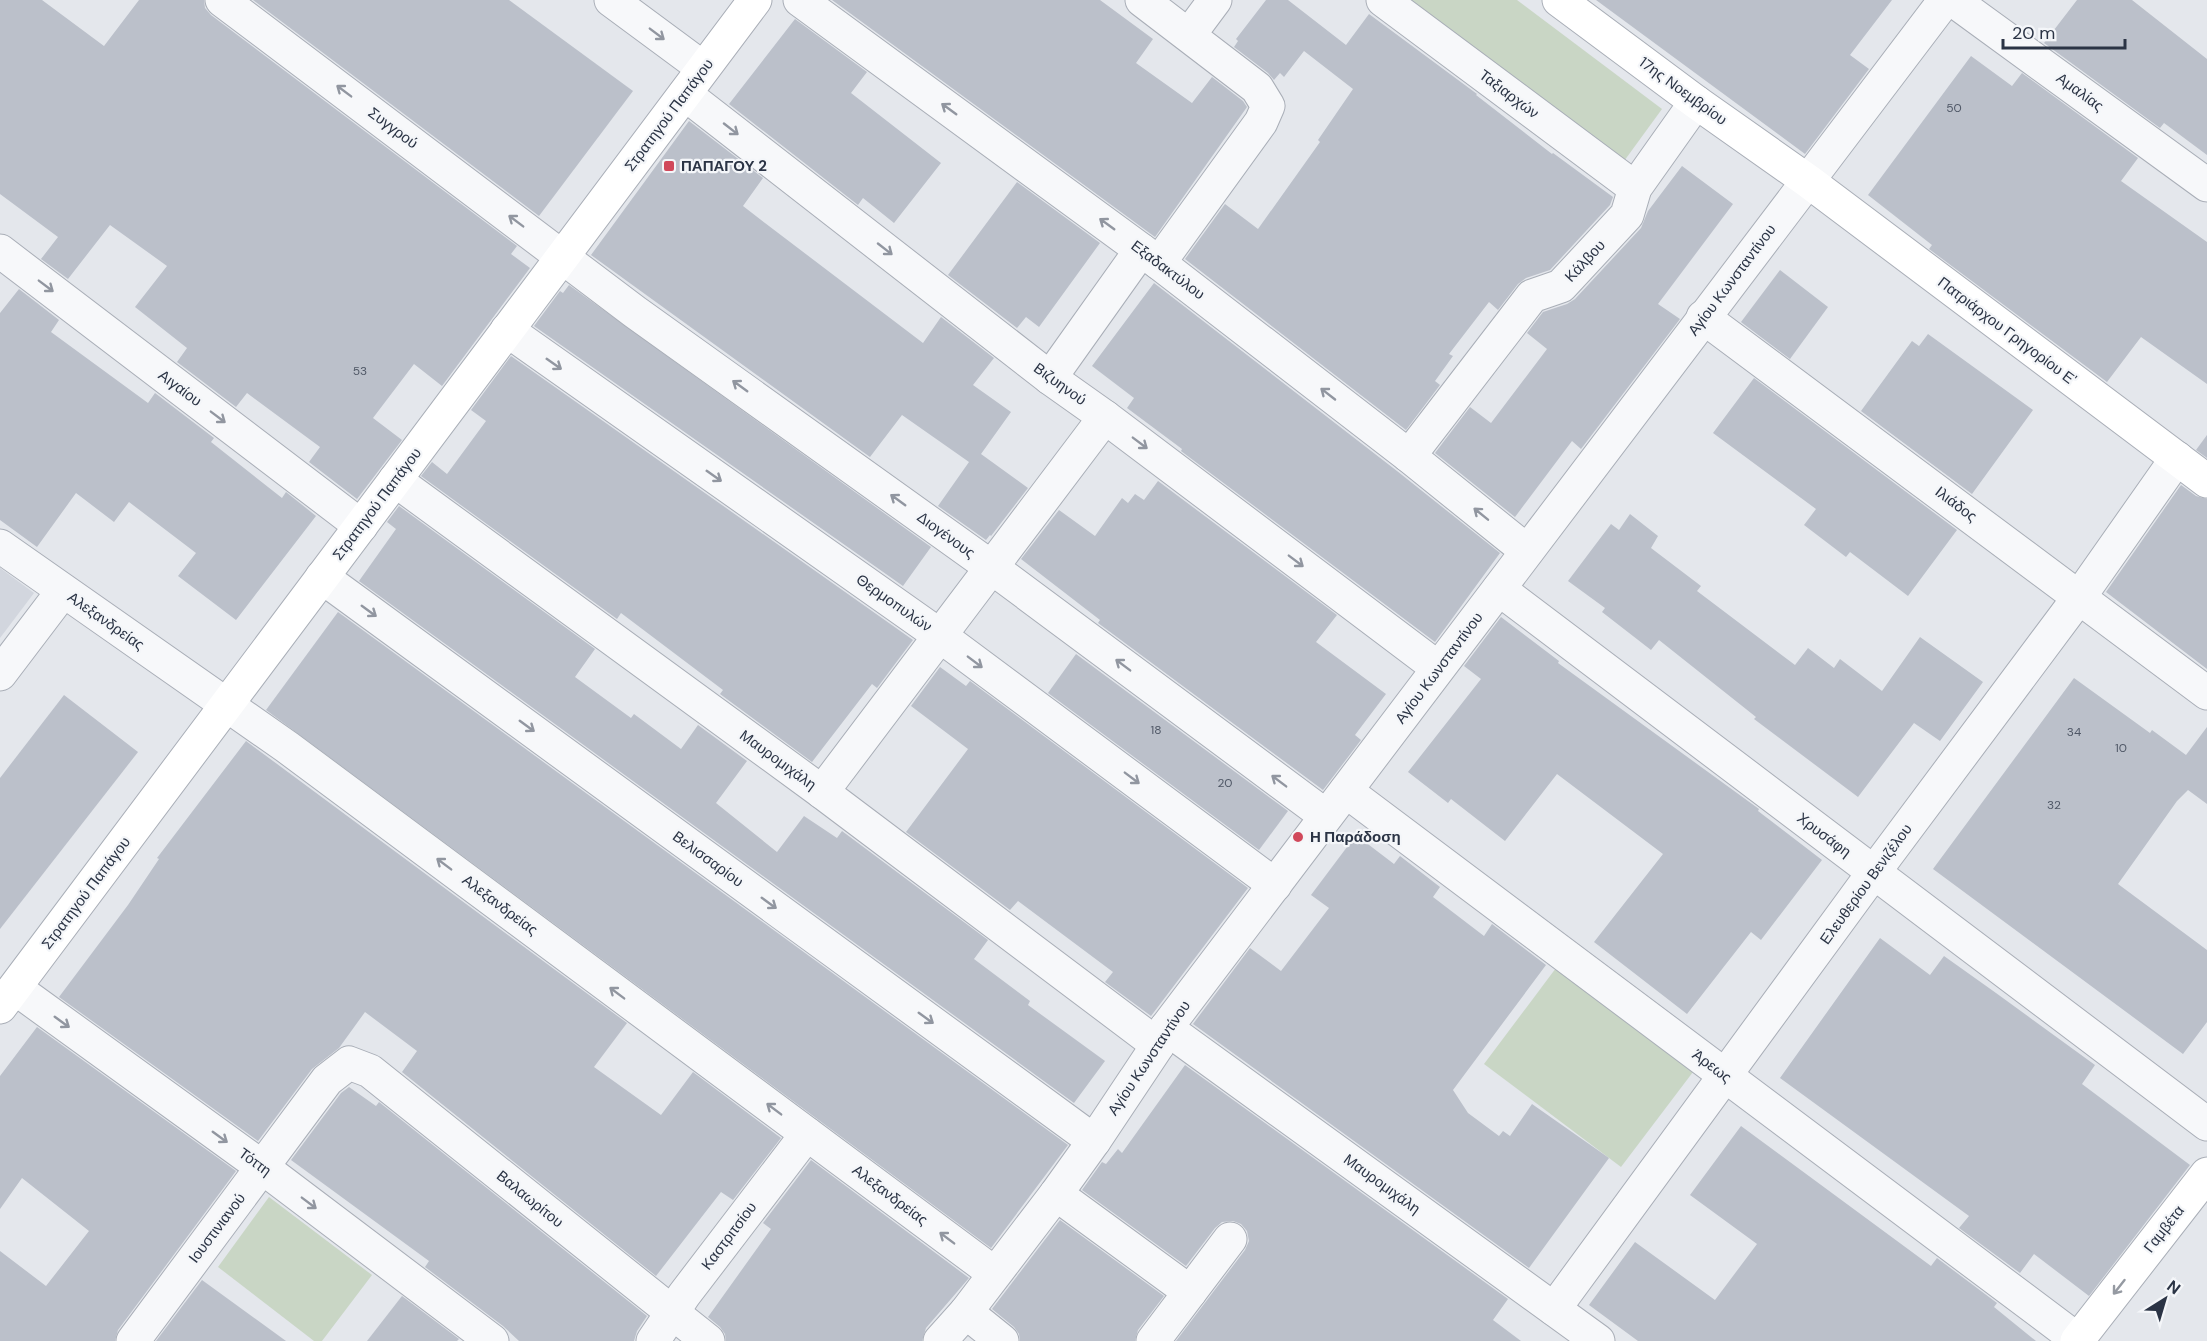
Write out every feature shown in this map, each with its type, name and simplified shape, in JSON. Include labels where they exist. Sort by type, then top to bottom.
[{"type":"street","name":"Συγγρού","points":[[222,0],[563,256]]},
{"type":"street","name":"Βιζυηνού","points":[[610,0],[694,81],[1050,378],[1438,668]]},
{"type":"street","name":"Στρατηγού Παπάγου","points":[[7,998],[754,0]]},
{"type":"street","name":"Εξαδακτύλου","points":[[800,0],[1150,256],[1409,456],[1527,551]]},
{"type":"street","points":[[1050,378],[1261,122],[1268,106],[1257,88],[1142,0]]},
{"type":"street","points":[[1189,35],[1215,0]]},
{"type":"street","name":"Ταξιαρχών","points":[[1383,0],[1635,188]]},
{"type":"street","name":"17ης Νοεμβρίου","points":[[1559,0],[1696,102],[1808,181]]},
{"type":"street","name":"Αγίου Κωνσταντίνου","points":[[940,1341],[966,1312],[1056,1194],[1094,1142],[1162,1036],[1326,816],[1945,0]]},
{"type":"street","name":"Αμαλίας","points":[[1953,0],[2207,185]]},
{"type":"street","name":"Κάλβου","points":[[1409,456],[1532,296],[1561,286],[1627,215],[1635,188],[1696,102]]},
{"type":"street","name":"Πατριάρχου Γρηγορίου Ε'","points":[[1808,181],[2207,481]]},
{"type":"street","name":"Αιγαίου","points":[[0,250],[361,526]]},
{"type":"street","name":"Διογένους","points":[[563,256],[635,312],[991,567],[1326,816]]},
{"type":"street","name":"Ιλιάδος","points":[[1703,317],[2080,596],[2207,693]]},
{"type":"street","name":"Θερμοπυλών","points":[[507,330],[939,635],[1275,885]]},
{"type":"street","points":[[822,792],[1105,417]]},
{"type":"street","name":"Ελευθερίου Βενιζέλου","points":[[1554,1309],[1874,872],[2080,596],[2177,458]]},
{"type":"street","name":"Μαυρομιχάλη","points":[[394,480],[1162,1036],[1598,1341]]},
{"type":"street","name":"Αλεξανδρείας","points":[[0,546],[296,754],[994,1273]]},
{"type":"street","name":"Βελισσαρίου","points":[[322,576],[1094,1142]]},
{"type":"street","name":"Χρυσάφη","points":[[1499,589],[2207,1124]]},
{"type":"street","points":[[0,674],[63,591]]},
{"type":"street","name":"Άρεως","points":[[1346,791],[2078,1341]]},
{"type":"street","name":"Τόττη","points":[[7,998],[262,1167],[488,1340]]},
{"type":"street","name":"Ιουστινιανού","points":[[133,1341],[327,1080],[350,1063]]},
{"type":"street","name":"Βαλαωρίτου","points":[[350,1063],[370,1071],[708,1341]]},
{"type":"street","name":"Καστριτσίου","points":[[653,1341],[807,1134]]},
{"type":"street","name":"Γαμβέτα","points":[[2078,1341],[2207,1174]]},
{"type":"street","points":[[1056,1194],[1190,1292]]},
{"type":"street","points":[[1153,1341],[1230,1239]]},
{"type":"street","points":[[966,1312],[1002,1341]]},
{"type":"shaded area","points":[[0,568],[34,593],[0,638]]},
{"type":"green space","points":[[1396,0],[1517,0],[1662,109],[1619,168]]},
{"type":"green space","points":[[1559,964],[1696,1068],[1621,1167],[1484,1064]]},
{"type":"green space","points":[[269,1197],[372,1275],[322,1341],[314,1341],[218,1267]]},
{"type":"building","points":[[0,0],[42,0],[104,46],[139,0],[204,0],[205,8],[211,15],[517,246],[511,254],[530,268],[442,386],[414,364],[373,418],[402,440],[357,499],[309,462],[320,447],[247,393],[236,407],[177,362],[187,348],[135,307],[167,266],[110,225],[68,279],[41,259],[58,237],[0,194]]},
{"type":"building","points":[[253,0],[509,0],[633,91],[539,216]]},
{"type":"building","points":[[832,0],[1100,0],[1153,39],[1136,63],[1192,103],[1212,77],[1243,101],[1247,107],[1155,237]]},
{"type":"building","points":[[1266,0],[1288,0],[1346,45],[1369,14],[1477,94],[1552,154],[1613,197],[1610,205],[1550,270],[1526,278],[1518,284],[1498,310],[1489,302],[1449,354],[1453,356],[1435,381],[1440,385],[1406,430],[1185,259],[1225,204],[1258,229],[1320,142],[1318,140],[1353,89],[1304,51],[1284,77],[1280,73],[1274,80],[1234,47],[1238,41],[1236,39]]},
{"type":"building","points":[[1596,0],[1892,0],[1850,55],[1869,69],[1805,154]]},
{"type":"building","points":[[2077,0],[2132,0],[2207,59],[2207,155],[2164,123],[2160,128],[2044,43]]},
{"type":"building","points":[[795,19],[867,72],[851,93],[941,163],[894,223],[863,198],[858,205],[729,104]]},
{"type":"building","points":[[1971,56],[2012,86],[2022,73],[2138,158],[2121,181],[2207,242],[2207,384],[2141,337],[2107,382],[1929,249],[1932,245],[1868,195]]},
{"type":"building","points":[[689,121],[763,178],[743,206],[923,343],[941,317],[994,358],[973,385],[1011,412],[981,454],[1028,488],[986,540],[938,506],[969,462],[902,415],[870,457],[591,255]]},
{"type":"building","points":[[1682,166],[1733,204],[1658,304],[1680,319],[1581,449],[1572,441],[1515,517],[1435,453],[1470,407],[1491,423],[1547,349],[1527,333],[1543,312],[1575,299],[1641,228],[1648,211]]},
{"type":"building","points":[[1017,182],[1100,243],[1039,327],[1026,317],[1017,328],[948,275]]},
{"type":"building","points":[[1780,270],[1828,307],[1790,359],[1741,322]]},
{"type":"building","points":[[1154,283],[1500,553],[1435,642],[1127,408],[1134,398],[1092,366]]},
{"type":"building","points":[[569,285],[931,547],[903,586],[534,326],[560,291],[563,293]]},
{"type":"building","points":[[19,289],[59,320],[51,332],[148,403],[155,393],[214,438],[211,442],[282,498],[286,492],[316,516],[236,620],[178,576],[196,553],[129,502],[114,522],[76,493],[37,547],[0,520],[0,313]]},
{"type":"building","points":[[1928,334],[2033,410],[1972,494],[1861,411],[1912,341],[1919,346]]},
{"type":"building","points":[[511,356],[913,640],[877,688],[872,684],[812,762],[720,694],[723,690],[621,613],[617,619],[421,476],[432,462],[447,474],[486,421],[471,410]]},
{"type":"building","points":[[1754,378],[1957,530],[1908,596],[1850,552],[1846,557],[1804,525],[1816,509],[1713,433]]},
{"type":"building","points":[[2207,435],[2207,458],[2196,450]]},
{"type":"building","points":[[1158,481],[1337,615],[1316,642],[1386,694],[1355,735],[1361,740],[1323,790],[1098,623],[1100,620],[1021,559],[1059,510],[1095,536],[1122,498],[1128,503],[1135,494],[1144,500]]},
{"type":"building","points":[[2181,485],[2196,496],[2207,499],[2207,669],[2106,592]]},
{"type":"building","points":[[399,506],[595,649],[575,677],[631,718],[634,714],[681,749],[698,725],[747,761],[716,803],[777,852],[804,816],[837,838],[842,831],[988,940],[974,959],[1030,1001],[1028,1005],[1105,1061],[1074,1103],[359,581],[396,529],[387,522]]},
{"type":"building","points":[[1630,514],[1658,536],[1651,548],[1701,586],[1697,591],[1795,665],[1808,648],[1834,668],[1840,659],[1882,691],[1920,637],[1983,682],[1940,741],[1914,723],[1858,797],[1754,719],[1756,717],[1659,640],[1651,650],[1602,612],[1605,608],[1568,581],[1611,524],[1619,530]]},
{"type":"building","points":[[338,612],[1068,1145],[991,1248],[266,710]]},
{"type":"building","points":[[1501,617],[1559,661],[1558,663],[1759,809],[1758,811],[1822,860],[1761,940],[1751,932],[1687,1014],[1594,942],[1663,854],[1557,774],[1505,841],[1451,799],[1448,803],[1408,772],[1481,679],[1464,666]]},
{"type":"building","points":[[1076,654],[1288,811],[1259,850],[1048,693]]},
{"type":"building","points":[[940,667],[966,686],[970,681],[1248,888],[1151,1016],[1105,982],[1113,972],[1018,901],[1010,910],[906,832],[968,749],[911,706]]},
{"type":"building","points":[[2074,678],[2150,733],[2152,730],[2186,755],[2207,727],[2207,804],[2188,790],[2177,801],[2118,884],[2207,950],[2207,1022],[2183,1054],[1933,869]]},
{"type":"building","points":[[64,695],[138,752],[0,929],[0,778]]},
{"type":"building","points":[[246,741],[627,1023],[594,1067],[661,1115],[693,1072],[781,1138],[733,1200],[721,1192],[656,1276],[402,1072],[417,1051],[365,1012],[339,1048],[312,1069],[258,1141],[59,997],[128,905],[159,859],[157,858]]},
{"type":"building","points":[[1356,835],[1394,864],[1400,856],[1440,887],[1433,897],[1484,936],[1492,924],[1546,965],[1453,1090],[1468,1113],[1499,1136],[1503,1131],[1510,1136],[1532,1104],[1609,1158],[1529,1268],[1193,1024],[1250,948],[1281,971],[1329,908],[1311,895]]},
{"type":"building","points":[[1880,938],[1930,975],[1944,956],[2095,1065],[2082,1084],[2190,1165],[2089,1296],[2034,1254],[2020,1273],[1959,1228],[1969,1216],[1780,1078]]},
{"type":"building","points":[[37,1027],[236,1171],[118,1330],[115,1341],[0,1341],[0,1251],[46,1286],[89,1231],[22,1178],[0,1209],[0,1076]]},
{"type":"building","points":[[1185,1065],[1508,1299],[1493,1320],[1521,1341],[1176,1341],[1245,1250],[1249,1241],[1247,1231],[1241,1224],[1233,1221],[1222,1222],[1186,1266],[1082,1190],[1102,1162],[1106,1164],[1118,1149],[1122,1153]]},
{"type":"building","points":[[349,1087],[376,1106],[379,1102],[647,1316],[637,1331],[634,1341],[519,1341],[503,1326],[425,1267],[429,1261],[291,1160],[341,1093]]},
{"type":"building","points":[[1741,1126],[1931,1266],[1937,1258],[1997,1303],[1994,1307],[2036,1341],[1638,1341],[1589,1305],[1635,1242],[1715,1300],[1757,1244],[1690,1195]]},
{"type":"building","points":[[811,1160],[969,1278],[926,1328],[922,1341],[726,1341],[725,1334],[720,1327],[708,1317],[771,1229],[763,1223]]},
{"type":"building","points":[[1060,1220],[1164,1296],[1138,1330],[1135,1341],[1020,1341],[1019,1334],[1014,1327],[992,1309]]},
{"type":"building","points":[[202,1280],[286,1341],[156,1341]]},
{"type":"building","points":[[402,1296],[459,1339],[457,1341],[367,1341]]},
{"type":"place","name":"ΠΑΠΑΓΟΥ 2","points":[[669,166]]},
{"type":"place","name":"Η Παράδοση","points":[[1298,837]]}]
